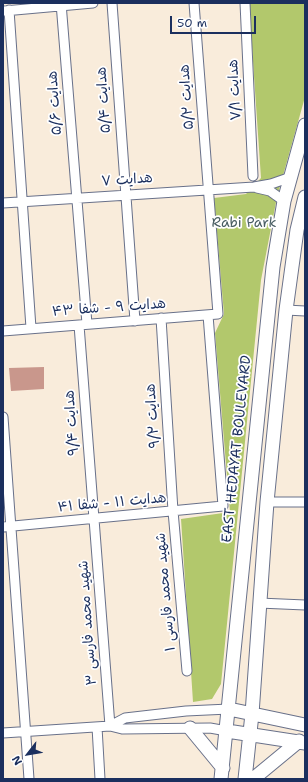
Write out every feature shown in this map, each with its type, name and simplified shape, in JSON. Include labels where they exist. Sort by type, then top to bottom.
[{"type":"main road","name":"EAST HEDAYAT BOULEVARD","points":[[222,774],[260,384],[273,267],[284,201],[305,125]]},
{"type":"main road","points":[[245,779],[252,714],[267,502],[278,387],[286,310],[297,230],[305,197]]},
{"type":"main road","points":[[260,384],[278,387]]},
{"type":"main road","points":[[229,709],[305,725]]},
{"type":"main road","points":[[190,728],[222,774]]},
{"type":"main road","points":[[226,731],[249,736],[302,742]]},
{"type":"main road","points":[[253,779],[302,742]]},
{"type":"street","points":[[31,328],[6,11],[61,4],[93,3]]},
{"type":"street","name":"هدایت ۵/۴","points":[[112,3],[135,320]]},
{"type":"street","name":"هدایت ۵/۲","points":[[194,3],[208,189],[223,506]]},
{"type":"street","name":"هدایت ۷/۱","points":[[244,3],[253,176]]},
{"type":"street","name":"هدایت ۵/۶","points":[[61,4],[76,198],[83,324]]},
{"type":"street","name":"هدایت ۷","points":[[3,203],[254,187],[271,184],[291,177]]},
{"type":"street","name":"هدایت ۷","points":[[254,187],[270,192],[284,201]]},
{"type":"street","points":[[286,310],[305,311]]},
{"type":"street","name":"هدایت ۹ - شفا ۴۳","points":[[3,331],[213,314]]},
{"type":"street","name":"هدایت ۹/۲","points":[[161,318],[173,511]]},
{"type":"street","name":"هدایت ۹/۴","points":[[83,324],[93,519]]},
{"type":"street","points":[[3,417],[7,527],[27,732],[29,779]]},
{"type":"street","points":[[267,502],[305,502]]},
{"type":"street","name":"هدایت ۱۱ - شفا ۴۱","points":[[7,527],[223,506]]},
{"type":"street","name":"شهید محمد فارسی ۱","points":[[173,511],[187,671]]},
{"type":"street","name":"شهید محمد فارسی ۳","points":[[93,519],[110,726]]},
{"type":"street","points":[[259,603],[305,605]]},
{"type":"street","points":[[110,726],[125,718],[186,711],[229,709]]},
{"type":"street","points":[[3,733],[110,726],[122,729],[210,728],[226,731]]},
{"type":"street","points":[[97,727],[100,779]]},
{"type":"green space","name":"Rabi Park","points":[[249,3],[305,3],[305,97],[277,197],[261,280],[221,684],[212,699],[193,702],[181,519],[230,512],[215,333],[224,314],[214,198],[246,194],[261,178]]},
{"type":"building","points":[[44,367],[44,389],[11,391],[9,368]]}]
